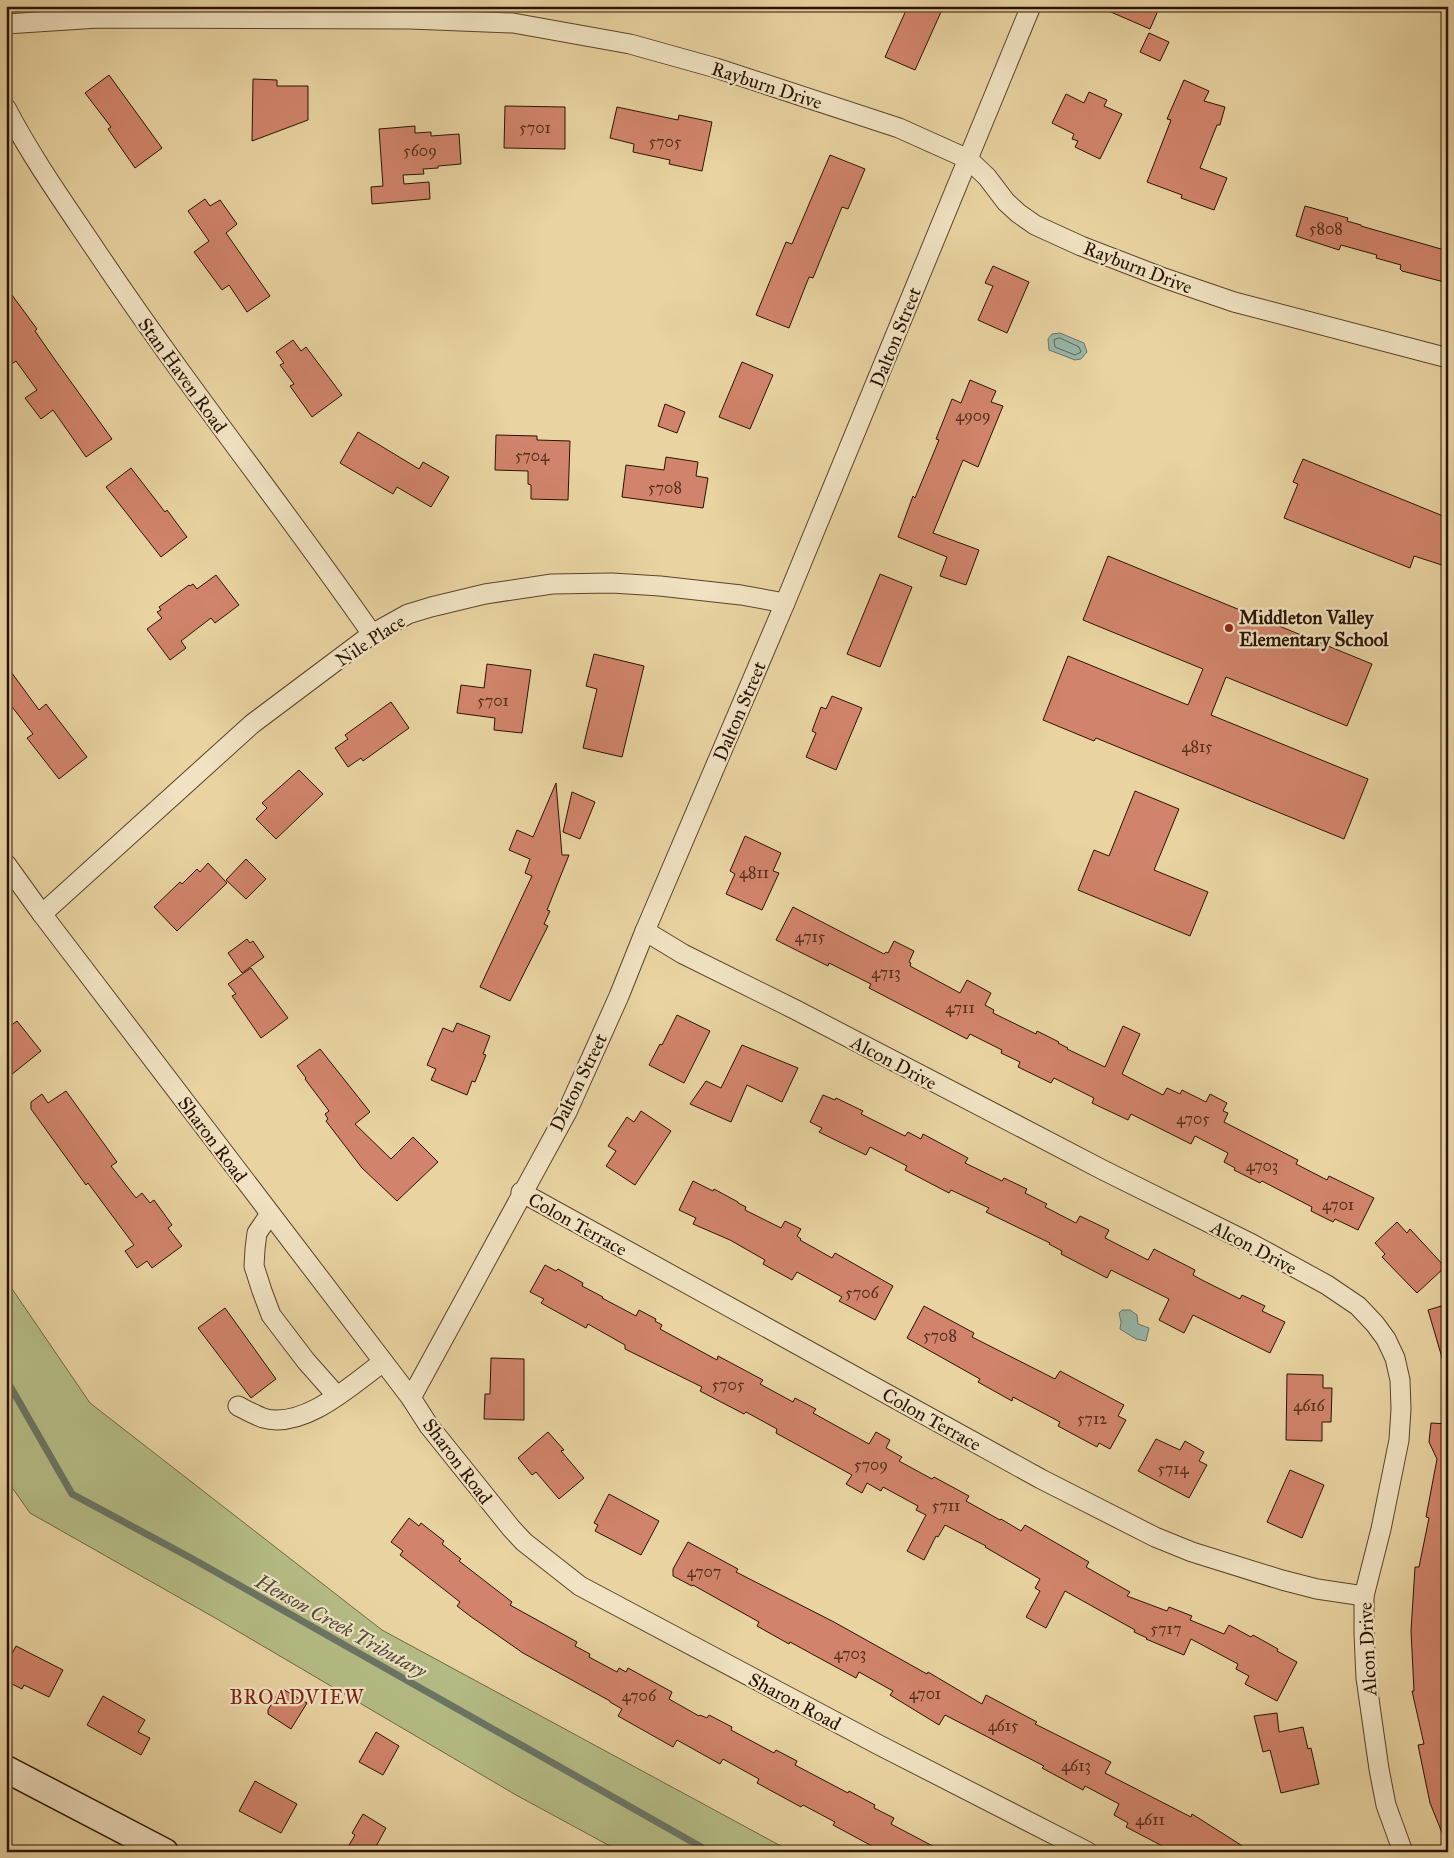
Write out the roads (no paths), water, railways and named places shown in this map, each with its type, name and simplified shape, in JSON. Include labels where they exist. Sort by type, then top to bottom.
[{"type":"street","name":"Dalton Street","points":[[411,1398],[566,1112],[620,996],[644,931],[785,603],[1030,6]]},
{"type":"street","name":"Rayburn Drive","points":[[6,24],[97,12],[412,13],[513,23],[630,44],[716,68],[899,128],[968,159],[987,177],[1006,202],[1035,225],[1081,246],[1164,278],[1234,302],[1448,358]]},
{"type":"street","name":"Stan Haven Road","points":[[6,108],[48,178],[149,330],[311,547],[372,634]]},
{"type":"street","name":"Nile Place","points":[[42,914],[252,724],[372,634],[408,614],[485,594],[552,584],[612,583],[660,586],[741,595],[785,603]]},
{"type":"street","name":"Sharon Road","points":[[6,864],[42,914],[411,1398],[429,1426],[494,1509],[524,1542],[580,1586],[879,1745],[1088,1852]]},
{"type":"street","name":"Alcon Drive","points":[[644,931],[683,954],[788,1006],[1103,1170],[1252,1244],[1327,1285],[1358,1306],[1386,1339],[1395,1358],[1400,1380],[1401,1408],[1398,1440],[1381,1529],[1364,1596],[1364,1634],[1366,1678],[1378,1769],[1386,1805],[1403,1852]]},
{"type":"street","name":"Colon Terrace","points":[[522,1192],[1040,1480],[1155,1537],[1192,1552],[1282,1580],[1317,1589],[1364,1596]]},
{"type":"street","points":[[270,1214],[257,1233],[255,1250],[254,1266],[262,1291],[271,1315],[306,1361],[337,1396]]},
{"type":"street","points":[[238,1406],[263,1418],[282,1420],[307,1413],[337,1396],[383,1362]]},
{"type":"street","points":[[6,1769],[153,1849]]},
{"type":"water","points":[[1060,333],[1084,343],[1087,352],[1081,359],[1075,360],[1049,350],[1048,339],[1052,334]]},
{"type":"water","points":[[1122,1310],[1130,1310],[1137,1315],[1138,1324],[1149,1328],[1146,1341],[1136,1339],[1120,1329],[1119,1313]]},
{"type":"waterway","name":"Henson Creek Tributary","points":[[6,1379],[72,1494],[191,1558],[710,1852]]},
{"type":"place","name":"Middleton Valley Elementary School","points":[[1229,628]]},
{"type":"district","name":"BROADVIEW","points":[[297,1697]]}]
